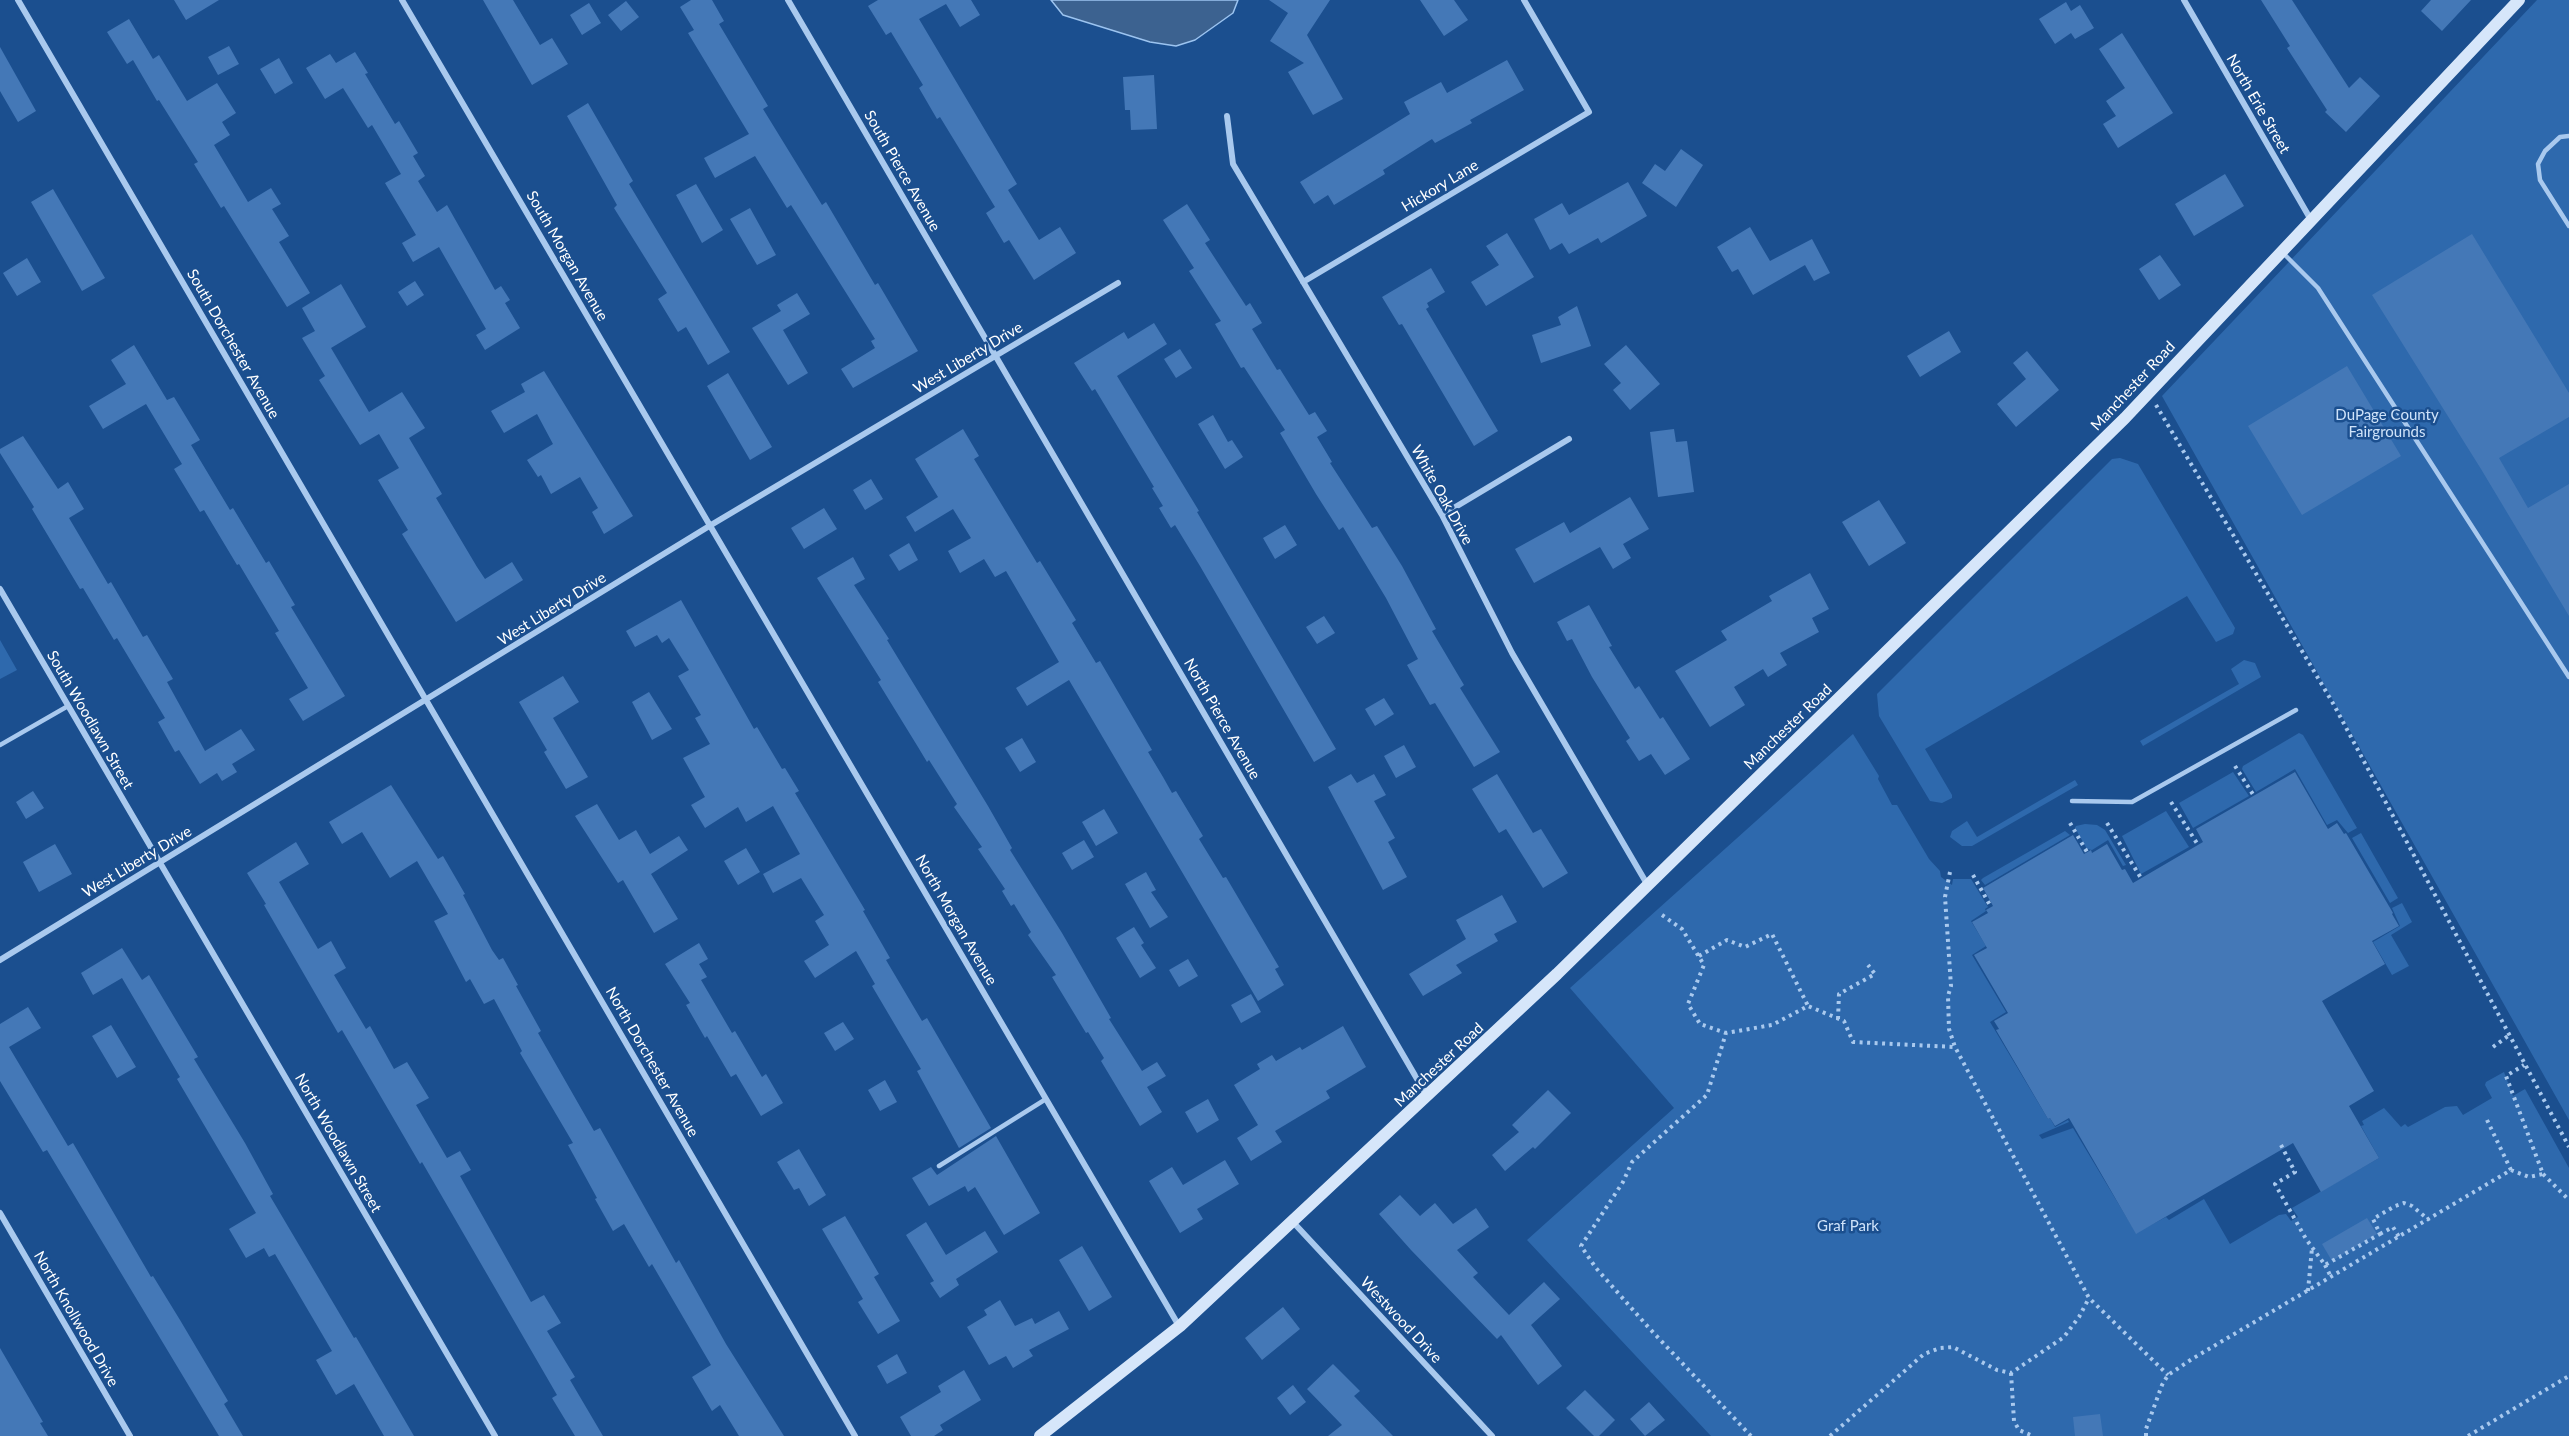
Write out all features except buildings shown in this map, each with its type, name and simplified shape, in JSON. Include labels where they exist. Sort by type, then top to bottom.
[{"type":"street","name":"South Dorchester Avenue","points":[[18,0],[427,700]]},
{"type":"street","name":"South Morgan Avenue","points":[[402,0],[711,525]]},
{"type":"street","name":"South Pierce Avenue","points":[[788,0],[996,354]]},
{"type":"street","name":"Hickory Lane","points":[[1302,282],[1589,112],[1524,0]]},
{"type":"street","name":"North Erie Street","points":[[2184,0],[2312,220]]},
{"type":"street","name":"Manchester Road","points":[[1044,1435],[1180,1326],[1557,974],[2106,437],[2519,0]]},
{"type":"street","name":"White Oak Drive","points":[[1227,116],[1233,164],[1442,515],[1512,653],[1647,884]]},
{"type":"street","name":"West Liberty Drive","points":[[0,960],[711,525],[1118,283]]},
{"type":"street","name":"North Pierce Avenue","points":[[996,354],[1428,1096]]},
{"type":"street","points":[[1442,515],[1569,439]]},
{"type":"street","name":"North Morgan Avenue","points":[[711,525],[1180,1326]]},
{"type":"street","name":"South Woodlawn Street","points":[[0,590],[160,863]]},
{"type":"street","name":"North Dorchester Avenue","points":[[427,700],[855,1436]]},
{"type":"street","name":"North Woodlawn Street","points":[[160,863],[495,1436]]},
{"type":"street","name":"North Knollwood Drive","points":[[0,1213],[130,1436]]},
{"type":"street","name":"Westwood Drive","points":[[1292,1221],[1492,1436]]},
{"type":"lane","points":[[2569,136],[2560,137],[2545,151],[2538,164],[2540,180],[2569,226]]},
{"type":"lane","points":[[2281,251],[2318,288],[2569,677]]},
{"type":"lane","points":[[0,745],[68,706]]},
{"type":"lane","points":[[2072,801],[2132,802],[2295,710]]},
{"type":"lane","points":[[939,1166],[1046,1099]]},
{"type":"path","points":[[2148,392],[2334,705],[2569,1147]]},
{"type":"path","points":[[2235,766],[2254,796]]},
{"type":"path","points":[[2171,802],[2198,845]]},
{"type":"path","points":[[2070,823],[2087,852]]},
{"type":"path","points":[[2107,823],[2141,878]]},
{"type":"path","points":[[1950,872],[1945,897],[1951,986],[1948,996],[1949,1029],[1955,1047],[2089,1298],[2168,1375]]},
{"type":"path","points":[[1973,875],[1991,907]]},
{"type":"path","points":[[1662,915],[1682,929],[1704,965],[1688,1004],[1700,1024],[1726,1033],[1772,1025],[1808,1006]]},
{"type":"path","points":[[1699,956],[1727,940],[1745,946],[1772,934],[1808,1006],[1844,1021],[1853,1042],[1955,1047]]},
{"type":"path","points":[[1838,1019],[1839,994],[1875,974],[1868,965]]},
{"type":"path","points":[[1726,1033],[1707,1095],[1632,1162],[1623,1182],[1581,1245],[1596,1268],[1641,1320],[1751,1436]]},
{"type":"path","points":[[2493,1047],[2508,1036]]},
{"type":"path","points":[[2524,1065],[2506,1076],[2543,1174],[2569,1200]]},
{"type":"path","points":[[2487,1120],[2511,1170],[2529,1177],[2543,1174]]},
{"type":"path","points":[[2281,1145],[2295,1172],[2275,1184],[2331,1277]]},
{"type":"path","points":[[2146,1436],[2146,1429],[2168,1375],[2511,1170]]},
{"type":"path","points":[[2380,1234],[2373,1219],[2404,1203],[2412,1206],[2429,1220]]},
{"type":"path","points":[[2325,1265],[2393,1227],[2399,1237]]},
{"type":"path","points":[[2308,1291],[2312,1248]]},
{"type":"path","points":[[1830,1436],[1924,1354],[1940,1347],[1953,1347],[1997,1370],[2011,1373],[2064,1336],[2079,1317],[2089,1298]]},
{"type":"path","points":[[2011,1373],[2014,1421],[2019,1430],[2033,1436]]},
{"type":"path","points":[[2468,1436],[2569,1376]]},
{"type":"green space","name":"DuPage County Fairgrounds","points":[[2537,0],[2569,0],[2569,1120],[2162,396]]},
{"type":"green space","points":[[2120,458],[2138,464],[2235,628],[2233,634],[2216,642],[2187,596],[1925,749],[1952,795],[1952,798],[1942,803],[1930,801],[1879,716],[1877,694],[2112,459]]},
{"type":"green space","points":[[0,640],[17,670],[0,679]]},
{"type":"green space","points":[[2244,660],[2255,663],[2261,677],[2143,746],[2140,741],[2239,684],[2231,669]]},
{"type":"green space","points":[[2299,733],[2303,735],[2357,828],[2348,833],[2337,820],[2327,825],[2295,769],[2256,792],[2242,769],[2243,766]]},
{"type":"green space","name":"Graf Park","points":[[1853,734],[1879,776],[1878,779],[1892,805],[1897,805],[1929,859],[1940,871],[1941,877],[1952,885],[1953,879],[1971,879],[1988,907],[1986,911],[1971,921],[1986,946],[1972,955],[2006,1012],[1990,1022],[2048,1119],[2050,1118],[2055,1127],[2068,1120],[2069,1122],[2039,1135],[2042,1139],[2073,1128],[2136,1233],[2166,1217],[2169,1220],[2204,1199],[2230,1244],[2279,1215],[2286,1214],[2291,1221],[2298,1217],[2292,1208],[2379,1158],[2361,1126],[2364,1125],[2362,1121],[2384,1108],[2401,1127],[2405,1124],[2408,1127],[2445,1107],[2457,1106],[2463,1115],[2492,1098],[2485,1085],[2486,1082],[2504,1072],[2513,1096],[2525,1089],[2569,1168],[2569,1436],[1711,1436],[1527,1240],[1674,1108],[1570,988]]},
{"type":"green space","points":[[2233,772],[2249,796],[2193,828],[2179,803]]},
{"type":"green space","points":[[2075,780],[2078,785],[1972,846],[1962,846],[1950,837],[1952,831],[1967,821],[1977,837]]},
{"type":"green space","points":[[2166,811],[2189,847],[2141,874],[2122,836]]},
{"type":"green space","points":[[2085,824],[2097,825],[2105,830],[2126,865],[2123,866],[2108,840],[2092,850],[2087,849],[2075,828]]},
{"type":"green space","points":[[2065,831],[2070,835],[1985,885],[1981,880],[1983,878]]},
{"type":"green space","points":[[2361,833],[2398,898],[2390,903],[2352,838]]},
{"type":"green space","points":[[2402,903],[2412,922],[2391,935],[2409,966],[2392,975],[2373,942],[2400,926],[2392,908]]},
{"type":"shaded area","points":[[1051,0],[1238,0],[1233,13],[1195,40],[1176,46],[1150,42],[1063,15]]}]
